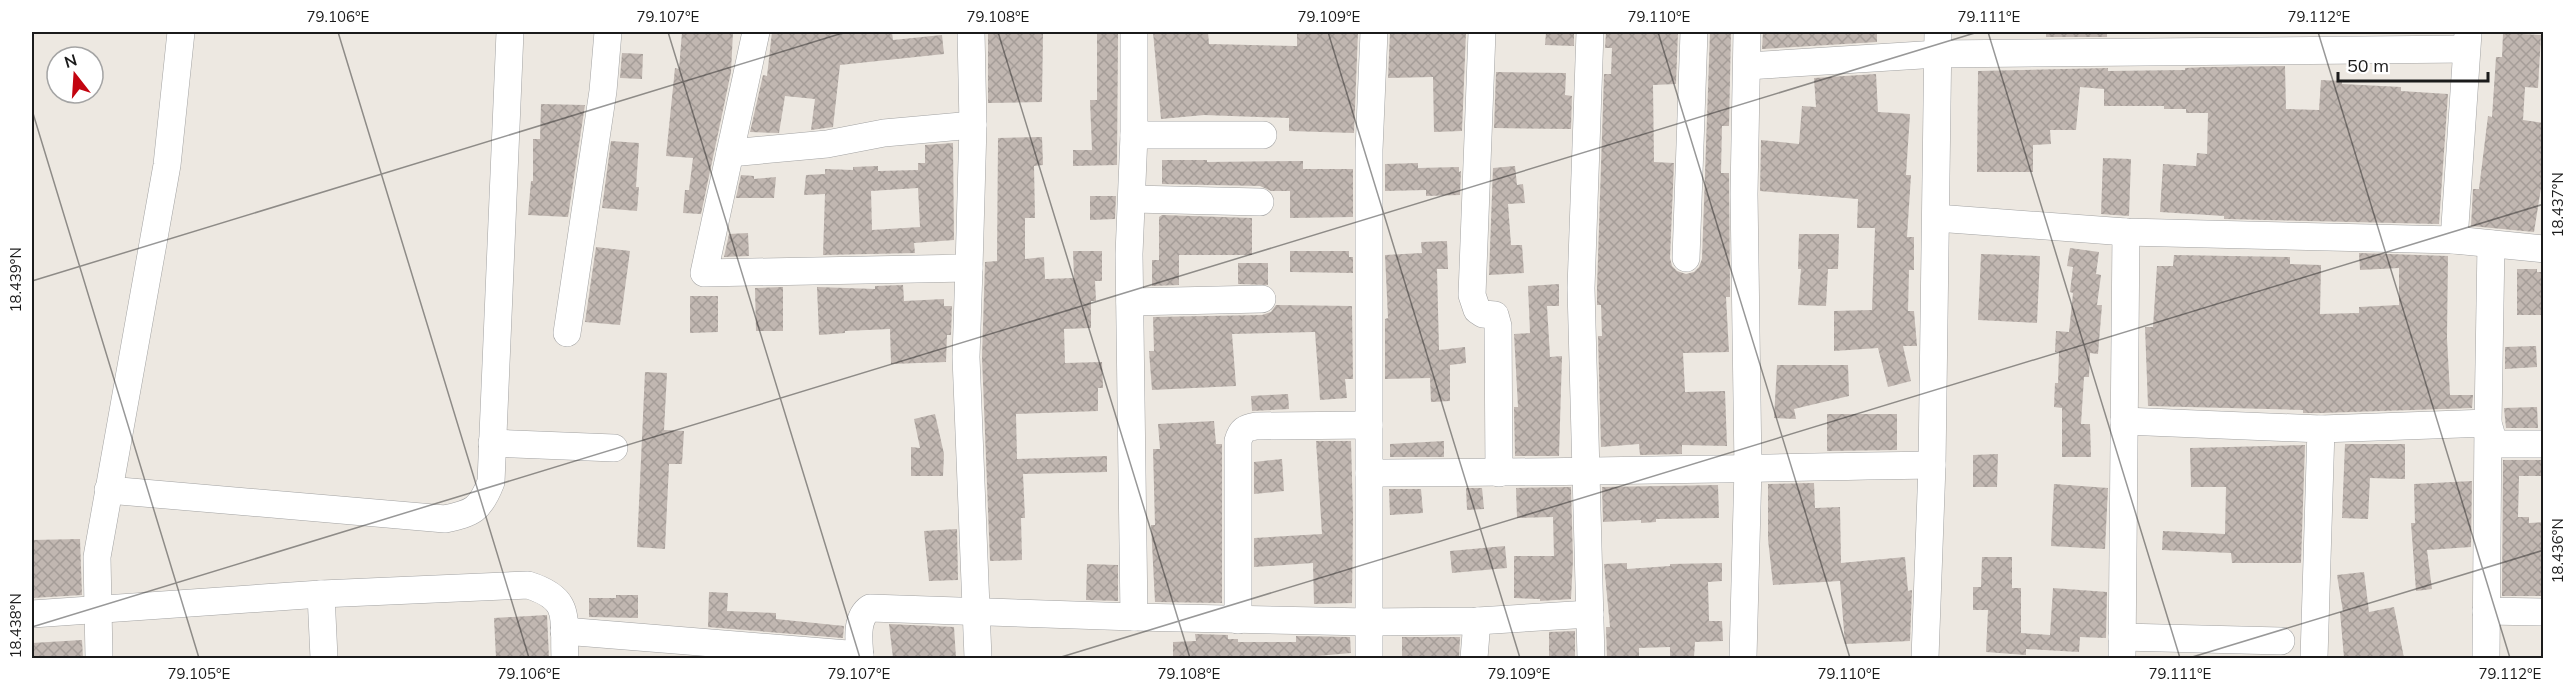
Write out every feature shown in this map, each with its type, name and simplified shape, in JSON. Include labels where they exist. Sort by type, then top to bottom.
[{"type":"street","points":[[99,658],[97,557],[167,165],[181,32]]},
{"type":"street","points":[[108,490],[445,519],[471,513],[484,499],[491,482],[510,32]]},
{"type":"street","points":[[567,333],[603,91],[608,32]]},
{"type":"street","points":[[756,32],[704,273],[969,268]]},
{"type":"street","points":[[971,32],[973,125],[966,357],[978,658]]},
{"type":"street","points":[[1134,32],[1130,302],[1134,617]]},
{"type":"street","points":[[1369,658],[1369,150],[1374,32]]},
{"type":"street","points":[[1482,32],[1472,295],[1477,310],[1495,315],[1498,326],[1499,473]]},
{"type":"street","points":[[1590,32],[1587,172],[1582,234],[1585,470],[1592,658]]},
{"type":"street","points":[[1686,258],[1694,32]]},
{"type":"street","points":[[1743,658],[1748,468],[1744,194],[1747,32]]},
{"type":"street","points":[[1747,66],[1938,43],[2467,40],[2454,240]]},
{"type":"street","points":[[1925,658],[1932,465],[1938,43]]},
{"type":"street","points":[[730,153],[827,144],[884,133],[973,125]]},
{"type":"street","points":[[1134,135],[1263,135]]},
{"type":"street","points":[[1132,199],[1260,202]]},
{"type":"street","points":[[1936,218],[2126,232],[2454,240],[2544,249]]},
{"type":"street","points":[[2126,232],[2122,648],[2281,641]]},
{"type":"street","points":[[2486,658],[2491,244]]},
{"type":"street","points":[[1130,302],[1262,299]]},
{"type":"street","points":[[2124,421],[2322,429],[2488,423]]},
{"type":"street","points":[[2488,423],[2494,444],[2544,444]]},
{"type":"street","points":[[1238,620],[1238,441],[1240,433],[1246,428],[1256,426],[1369,424]]},
{"type":"street","points":[[2314,658],[2322,429]]},
{"type":"street","points":[[492,443],[614,448]]},
{"type":"street","points":[[1369,473],[1499,473],[1932,465]]},
{"type":"street","points":[[32,614],[321,594],[528,585],[546,591],[558,600],[563,614],[565,658]]},
{"type":"street","points":[[321,594],[324,658]]},
{"type":"street","points":[[564,631],[860,657],[860,622],[862,613],[870,608],[1368,622],[1477,621],[1590,614]]},
{"type":"street","points":[[2486,611],[2544,612]]},
{"type":"street","points":[[1474,658],[1477,621]]},
{"type":"building","points":[[682,32],[733,32],[731,72],[701,214],[683,213],[685,190],[689,190],[693,158],[666,156],[675,68],[679,69]]},
{"type":"building","points":[[772,32],[892,32],[893,40],[942,35],[944,54],[840,65],[833,127],[811,130],[815,99],[785,96],[779,133],[750,132],[763,75],[767,76]]},
{"type":"building","points":[[988,32],[1043,32],[1042,102],[988,103]]},
{"type":"building","points":[[1097,32],[1118,32],[1117,165],[1073,166],[1073,150],[1092,150],[1090,100],[1097,100]]},
{"type":"building","points":[[1153,32],[1208,32],[1209,44],[1297,46],[1297,32],[1358,32],[1354,133],[1289,131],[1289,118],[1204,115],[1161,119]]},
{"type":"building","points":[[1390,32],[1466,32],[1462,131],[1434,132],[1433,77],[1388,78]]},
{"type":"building","points":[[1546,32],[1574,32],[1574,46],[1545,45]]},
{"type":"building","points":[[1606,32],[1678,32],[1676,84],[1653,85],[1654,162],[1674,163],[1670,258],[1672,266],[1677,271],[1686,274],[1694,272],[1702,259],[1710,32],[1731,32],[1729,126],[1722,126],[1721,173],[1729,173],[1730,297],[1726,297],[1729,352],[1683,353],[1685,392],[1725,391],[1727,446],[1682,445],[1682,454],[1640,455],[1639,444],[1601,447],[1598,336],[1602,336],[1601,305],[1597,305],[1597,288],[1604,74],[1611,74],[1612,48],[1605,48]]},
{"type":"building","points":[[1763,32],[1877,32],[1877,42],[1762,49]]},
{"type":"building","points":[[2046,32],[2107,32],[2107,37],[2046,37]]},
{"type":"building","points":[[2503,33],[2541,35],[2538,88],[2525,87],[2523,120],[2544,123],[2544,188],[2541,188],[2534,232],[2471,226],[2473,189],[2479,189],[2488,116],[2492,117],[2496,57],[2502,57]]},
{"type":"building","points":[[622,53],[643,54],[642,79],[620,78]]},
{"type":"building","points":[[2285,66],[2286,109],[2319,110],[2321,80],[2342,81],[2342,84],[2401,87],[2401,91],[2448,94],[2439,224],[2224,219],[2224,216],[2160,212],[2163,164],[2196,166],[2197,153],[2207,154],[2208,113],[2186,113],[2186,109],[2164,109],[2164,106],[2104,106],[2104,89],[2080,87],[2076,130],[2050,130],[2051,144],[2033,145],[2033,172],[1977,172],[1978,71],[2108,68],[2108,71],[2185,70],[2185,68],[2206,67]]},
{"type":"building","points":[[1496,72],[1566,73],[1565,95],[1572,96],[1571,129],[1494,128]]},
{"type":"building","points":[[1876,74],[1878,112],[1910,114],[1906,175],[1911,175],[1907,237],[1914,237],[1914,270],[1909,270],[1908,311],[1914,311],[1917,346],[1903,346],[1911,381],[1888,387],[1878,348],[1834,351],[1834,311],[1872,310],[1875,228],[1857,228],[1858,199],[1760,191],[1761,140],[1799,144],[1802,106],[1816,107],[1814,78]]},
{"type":"building","points":[[541,104],[585,105],[568,217],[528,215],[531,181],[533,181],[533,139],[540,139]]},
{"type":"building","points":[[1042,137],[1043,165],[1034,166],[1035,218],[1025,218],[1025,259],[1044,257],[1045,279],[1074,278],[1073,251],[1102,251],[1102,281],[1095,281],[1096,301],[1091,301],[1091,328],[1064,329],[1065,363],[1102,362],[1103,388],[1098,388],[1098,411],[1016,414],[1017,459],[1107,456],[1107,472],[1023,474],[1025,518],[1021,518],[1022,560],[990,561],[982,357],[985,262],[997,261],[998,138]]},
{"type":"building","points":[[611,141],[639,143],[637,211],[602,208]]},
{"type":"building","points":[[953,143],[954,240],[914,243],[915,253],[823,255],[825,194],[804,195],[806,175],[825,174],[825,169],[853,170],[853,167],[878,166],[878,171],[918,170],[918,163],[925,163],[925,145]],"holes":[[[918,188],[920,227],[872,230],[871,191]]]},
{"type":"building","points":[[2103,158],[2131,159],[2129,216],[2101,214]]},
{"type":"building","points":[[1162,160],[1303,161],[1303,169],[1353,169],[1353,217],[1290,218],[1290,191],[1271,191],[1260,186],[1162,184]]},
{"type":"building","points":[[1418,163],[1418,168],[1459,167],[1459,172],[1461,171],[1460,195],[1426,196],[1426,190],[1385,191],[1385,164]]},
{"type":"building","points":[[1515,166],[1517,185],[1523,184],[1525,203],[1508,204],[1511,245],[1522,245],[1524,273],[1489,275],[1493,168]]},
{"type":"building","points":[[741,175],[754,176],[754,179],[776,177],[774,198],[736,198]]},
{"type":"building","points":[[1090,196],[1116,196],[1115,219],[1090,220]]},
{"type":"building","points":[[1162,215],[1252,218],[1252,255],[1179,255],[1179,285],[1152,286],[1152,260],[1159,260],[1159,217]]},
{"type":"building","points":[[748,233],[749,256],[724,257],[729,234]]},
{"type":"building","points":[[1799,234],[1839,234],[1838,269],[1828,269],[1826,306],[1798,305],[1801,269],[1798,269]]},
{"type":"building","points":[[1447,241],[1448,269],[1437,269],[1439,350],[1465,347],[1466,363],[1450,365],[1450,401],[1431,402],[1430,378],[1385,379],[1385,319],[1388,318],[1385,255],[1422,253],[1421,242]]},
{"type":"building","points":[[596,247],[630,251],[620,325],[585,322]]},
{"type":"building","points":[[2070,248],[2099,252],[2096,274],[2101,275],[2097,305],[2102,305],[2098,354],[2090,353],[2089,377],[2084,377],[2081,424],[2090,424],[2091,457],[2062,457],[2062,408],[2054,407],[2055,383],[2058,383],[2059,352],[2055,352],[2056,331],[2069,332],[2073,293],[2070,292],[2073,267],[2067,266]]},
{"type":"building","points":[[1290,251],[1349,251],[1349,257],[1353,257],[1353,273],[1290,272]]},
{"type":"building","points":[[2359,253],[2448,256],[2447,338],[2450,395],[2473,395],[2472,408],[2303,413],[2303,410],[2148,406],[2145,327],[2153,327],[2157,266],[2173,266],[2174,255],[2290,257],[2290,264],[2321,265],[2320,314],[2359,313],[2359,307],[2399,305],[2399,268],[2360,270]]},
{"type":"building","points":[[1981,254],[2040,256],[2037,323],[1978,320]]},
{"type":"building","points":[[1238,263],[1268,263],[1268,285],[1238,284]]},
{"type":"building","points":[[2517,269],[2537,269],[2537,272],[2544,272],[2544,315],[2517,315]]},
{"type":"building","points":[[1559,284],[1559,306],[1547,306],[1550,357],[1562,356],[1559,456],[1515,456],[1514,407],[1518,407],[1514,334],[1530,333],[1528,286]]},
{"type":"building","points":[[903,285],[904,301],[944,299],[944,306],[952,306],[951,335],[947,335],[946,362],[891,364],[890,329],[819,335],[817,287],[875,289],[875,286]]},
{"type":"building","points":[[783,287],[783,331],[756,331],[755,288]]},
{"type":"building","points":[[690,296],[718,296],[718,332],[690,333]]},
{"type":"building","points":[[1276,305],[1352,306],[1353,379],[1345,379],[1347,398],[1320,400],[1315,332],[1232,334],[1236,386],[1152,390],[1149,351],[1154,351],[1153,317],[1262,315],[1271,312]]},
{"type":"building","points":[[2536,346],[2537,367],[2505,369],[2505,347]]},
{"type":"building","points":[[1777,365],[1848,365],[1849,396],[1794,409],[1796,419],[1774,418]]},
{"type":"building","points":[[645,372],[667,373],[664,430],[684,431],[682,464],[669,464],[665,549],[637,547]]},
{"type":"building","points":[[1288,394],[1289,409],[1252,411],[1251,396]]},
{"type":"building","points":[[2537,407],[2538,428],[2506,428],[2504,408]]},
{"type":"building","points":[[935,414],[944,454],[943,476],[911,476],[911,447],[920,448],[914,419]]},
{"type":"building","points":[[1827,414],[1897,414],[1897,450],[1827,451]]},
{"type":"building","points":[[1214,421],[1216,444],[1222,444],[1222,603],[1155,602],[1151,525],[1155,525],[1153,449],[1160,449],[1158,424]]},
{"type":"building","points":[[1316,441],[1351,441],[1352,603],[1314,604],[1313,563],[1254,567],[1254,538],[1322,534]]},
{"type":"building","points":[[1444,441],[1444,457],[1390,457],[1390,444]]},
{"type":"building","points":[[2345,444],[2405,444],[2405,479],[2370,478],[2368,519],[2342,518]]},
{"type":"building","points":[[2305,445],[2301,563],[2232,563],[2231,553],[2162,550],[2163,531],[2225,534],[2226,487],[2191,487],[2190,448]]},
{"type":"building","points":[[1998,454],[1997,487],[1973,487],[1973,455]]},
{"type":"building","points":[[1282,459],[1284,491],[1254,494],[1254,462]]},
{"type":"building","points":[[2503,460],[2544,460],[2544,476],[2519,476],[2518,517],[2529,517],[2529,523],[2544,522],[2542,596],[2502,596]]},
{"type":"building","points":[[2472,481],[2471,547],[2427,550],[2432,589],[2416,591],[2411,523],[2415,523],[2414,484]]},
{"type":"building","points":[[1814,483],[1815,508],[1840,507],[1841,563],[1905,557],[1908,591],[1912,590],[1910,641],[1845,644],[1840,581],[1773,585],[1768,539],[1768,484]]},
{"type":"building","points":[[2054,484],[2108,488],[2105,549],[2051,546]]},
{"type":"building","points":[[1718,485],[1719,518],[1656,519],[1656,522],[1641,523],[1641,520],[1603,522],[1602,487]]},
{"type":"building","points":[[1571,487],[1573,560],[1571,599],[1540,601],[1540,599],[1514,598],[1514,556],[1554,556],[1553,517],[1517,518],[1516,488]]},
{"type":"building","points":[[1466,488],[1482,488],[1484,509],[1467,510]]},
{"type":"building","points":[[1389,489],[1421,489],[1423,513],[1390,515]]},
{"type":"building","points":[[957,529],[958,580],[929,581],[924,531]]},
{"type":"building","points":[[80,539],[82,595],[32,598],[32,540]]},
{"type":"building","points":[[1505,546],[1507,568],[1452,573],[1450,551]]},
{"type":"building","points":[[1982,557],[2012,557],[2012,588],[2021,588],[2021,633],[2050,635],[2053,588],[2107,592],[2106,638],[2080,637],[2079,652],[2026,649],[2026,655],[1986,652],[1988,610],[1973,610],[1973,587],[1981,587]]},
{"type":"building","points":[[1627,563],[1627,569],[1670,566],[1670,564],[1722,563],[1722,581],[1708,582],[1709,621],[1722,621],[1723,641],[1695,642],[1694,657],[1670,656],[1670,647],[1639,648],[1639,658],[1607,658],[1606,627],[1610,627],[1604,564]]},
{"type":"building","points":[[1087,564],[1118,565],[1118,601],[1086,600]]},
{"type":"building","points":[[2364,572],[2369,612],[2394,607],[2404,658],[2344,658],[2340,612],[2343,612],[2337,575]]},
{"type":"building","points":[[709,592],[728,593],[727,611],[776,613],[776,619],[844,626],[843,638],[708,627]]},
{"type":"building","points":[[616,595],[638,595],[638,618],[589,617],[589,598],[616,598]]},
{"type":"building","points":[[547,615],[549,658],[496,658],[494,618]]},
{"type":"building","points":[[889,624],[954,627],[956,658],[925,658],[925,656],[893,658]]},
{"type":"building","points":[[1575,631],[1575,658],[1549,658],[1549,632]]},
{"type":"building","points":[[1195,634],[1228,635],[1228,639],[1238,639],[1238,642],[1296,642],[1296,636],[1350,637],[1351,653],[1295,658],[1173,658],[1173,642],[1196,641]]},
{"type":"building","points":[[1402,637],[1460,637],[1459,658],[1402,658]]},
{"type":"building","points":[[82,640],[83,658],[32,658],[32,643]]}]
